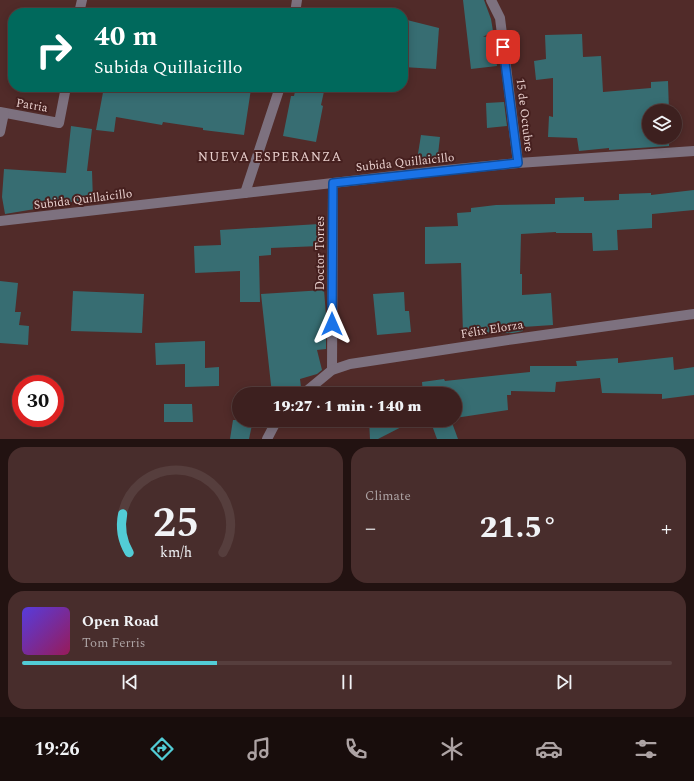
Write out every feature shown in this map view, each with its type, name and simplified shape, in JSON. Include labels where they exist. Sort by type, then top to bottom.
[{"type":"street","name":"15 de Octubre","points":[[491,0],[500,18],[518,163]]},
{"type":"street","name":"Patria","points":[[2,113],[59,123],[65,92]]},
{"type":"street","points":[[245,193],[278,92]]},
{"type":"street","points":[[0,132],[2,113]]},
{"type":"street","name":"Subida Quillaicillo","points":[[0,221],[518,163],[694,151]]},
{"type":"street","name":"Doctor Torres","points":[[332,370],[333,183]]},
{"type":"street","name":"Félix Elorza","points":[[311,387],[332,370],[358,363],[694,314]]},
{"type":"street","points":[[267,439],[273,427]]},
{"type":"building","points":[[463,0],[484,0],[491,19],[493,31],[483,37],[493,36],[497,66],[471,69]]},
{"type":"building","points":[[408,20],[439,28],[436,69],[408,67]]},
{"type":"building","points":[[582,34],[583,57],[601,56],[603,92],[651,88],[651,82],[668,81],[669,104],[642,104],[642,144],[669,144],[669,146],[609,150],[609,148],[579,151],[577,138],[548,137],[549,116],[553,117],[553,78],[536,80],[534,61],[546,59],[545,35]]},
{"type":"building","points":[[103,92],[251,92],[244,135],[203,130],[203,128],[163,122],[162,125],[116,117],[114,132],[96,130]]},
{"type":"building","points":[[295,92],[324,92],[321,105],[323,106],[316,142],[283,136],[291,96],[294,96]]},
{"type":"building","points":[[504,102],[507,126],[487,128],[486,103]]},
{"type":"building","points":[[71,126],[92,129],[87,171],[92,171],[93,201],[46,203],[47,207],[5,214],[2,197],[4,169],[66,173]]},
{"type":"building","points":[[421,135],[440,137],[437,163],[417,160]]},
{"type":"building","points":[[694,190],[694,210],[652,214],[652,228],[617,230],[618,250],[593,251],[592,233],[556,232],[521,234],[520,274],[522,274],[522,295],[551,293],[553,325],[523,327],[523,331],[513,333],[463,334],[461,263],[425,264],[425,227],[458,226],[457,213],[471,212],[471,208],[496,205],[555,204],[555,198],[584,197],[584,201],[619,200],[619,194],[651,193],[651,195]]},
{"type":"building","points":[[319,224],[320,246],[271,248],[271,255],[259,256],[260,302],[240,302],[240,271],[195,273],[194,246],[221,245],[220,230]]},
{"type":"building","points":[[0,281],[18,283],[15,312],[21,312],[19,325],[29,326],[28,345],[0,343]]},
{"type":"building","points":[[324,290],[326,349],[317,350],[322,370],[317,374],[300,379],[301,387],[271,387],[261,294]]},
{"type":"building","points":[[73,291],[144,294],[142,333],[71,331]]},
{"type":"building","points":[[404,292],[405,311],[409,311],[411,332],[377,335],[373,294]]},
{"type":"building","points":[[205,341],[205,368],[219,367],[219,386],[185,387],[185,364],[156,365],[155,343]]},
{"type":"building","points":[[673,357],[674,370],[694,367],[694,395],[662,399],[662,394],[602,393],[600,378],[556,382],[555,392],[511,391],[511,395],[507,395],[508,410],[462,417],[462,387],[422,387],[422,382],[530,372],[530,366],[577,366],[576,361],[618,358],[618,363]]},
{"type":"building","points":[[164,404],[192,404],[193,422],[164,422]]},
{"type":"building","points":[[232,426],[252,427],[249,439],[230,439]]},
{"type":"building","points":[[369,427],[401,427],[378,439],[370,439]]},
{"type":"building","points":[[433,427],[454,427],[458,439],[437,439]]},
{"type":"district","name":"NUEVA ESPERANZA","points":[[270,156]]},
{"type":"route","points":[[332,324],[333,183],[518,163],[503,47]]}]
